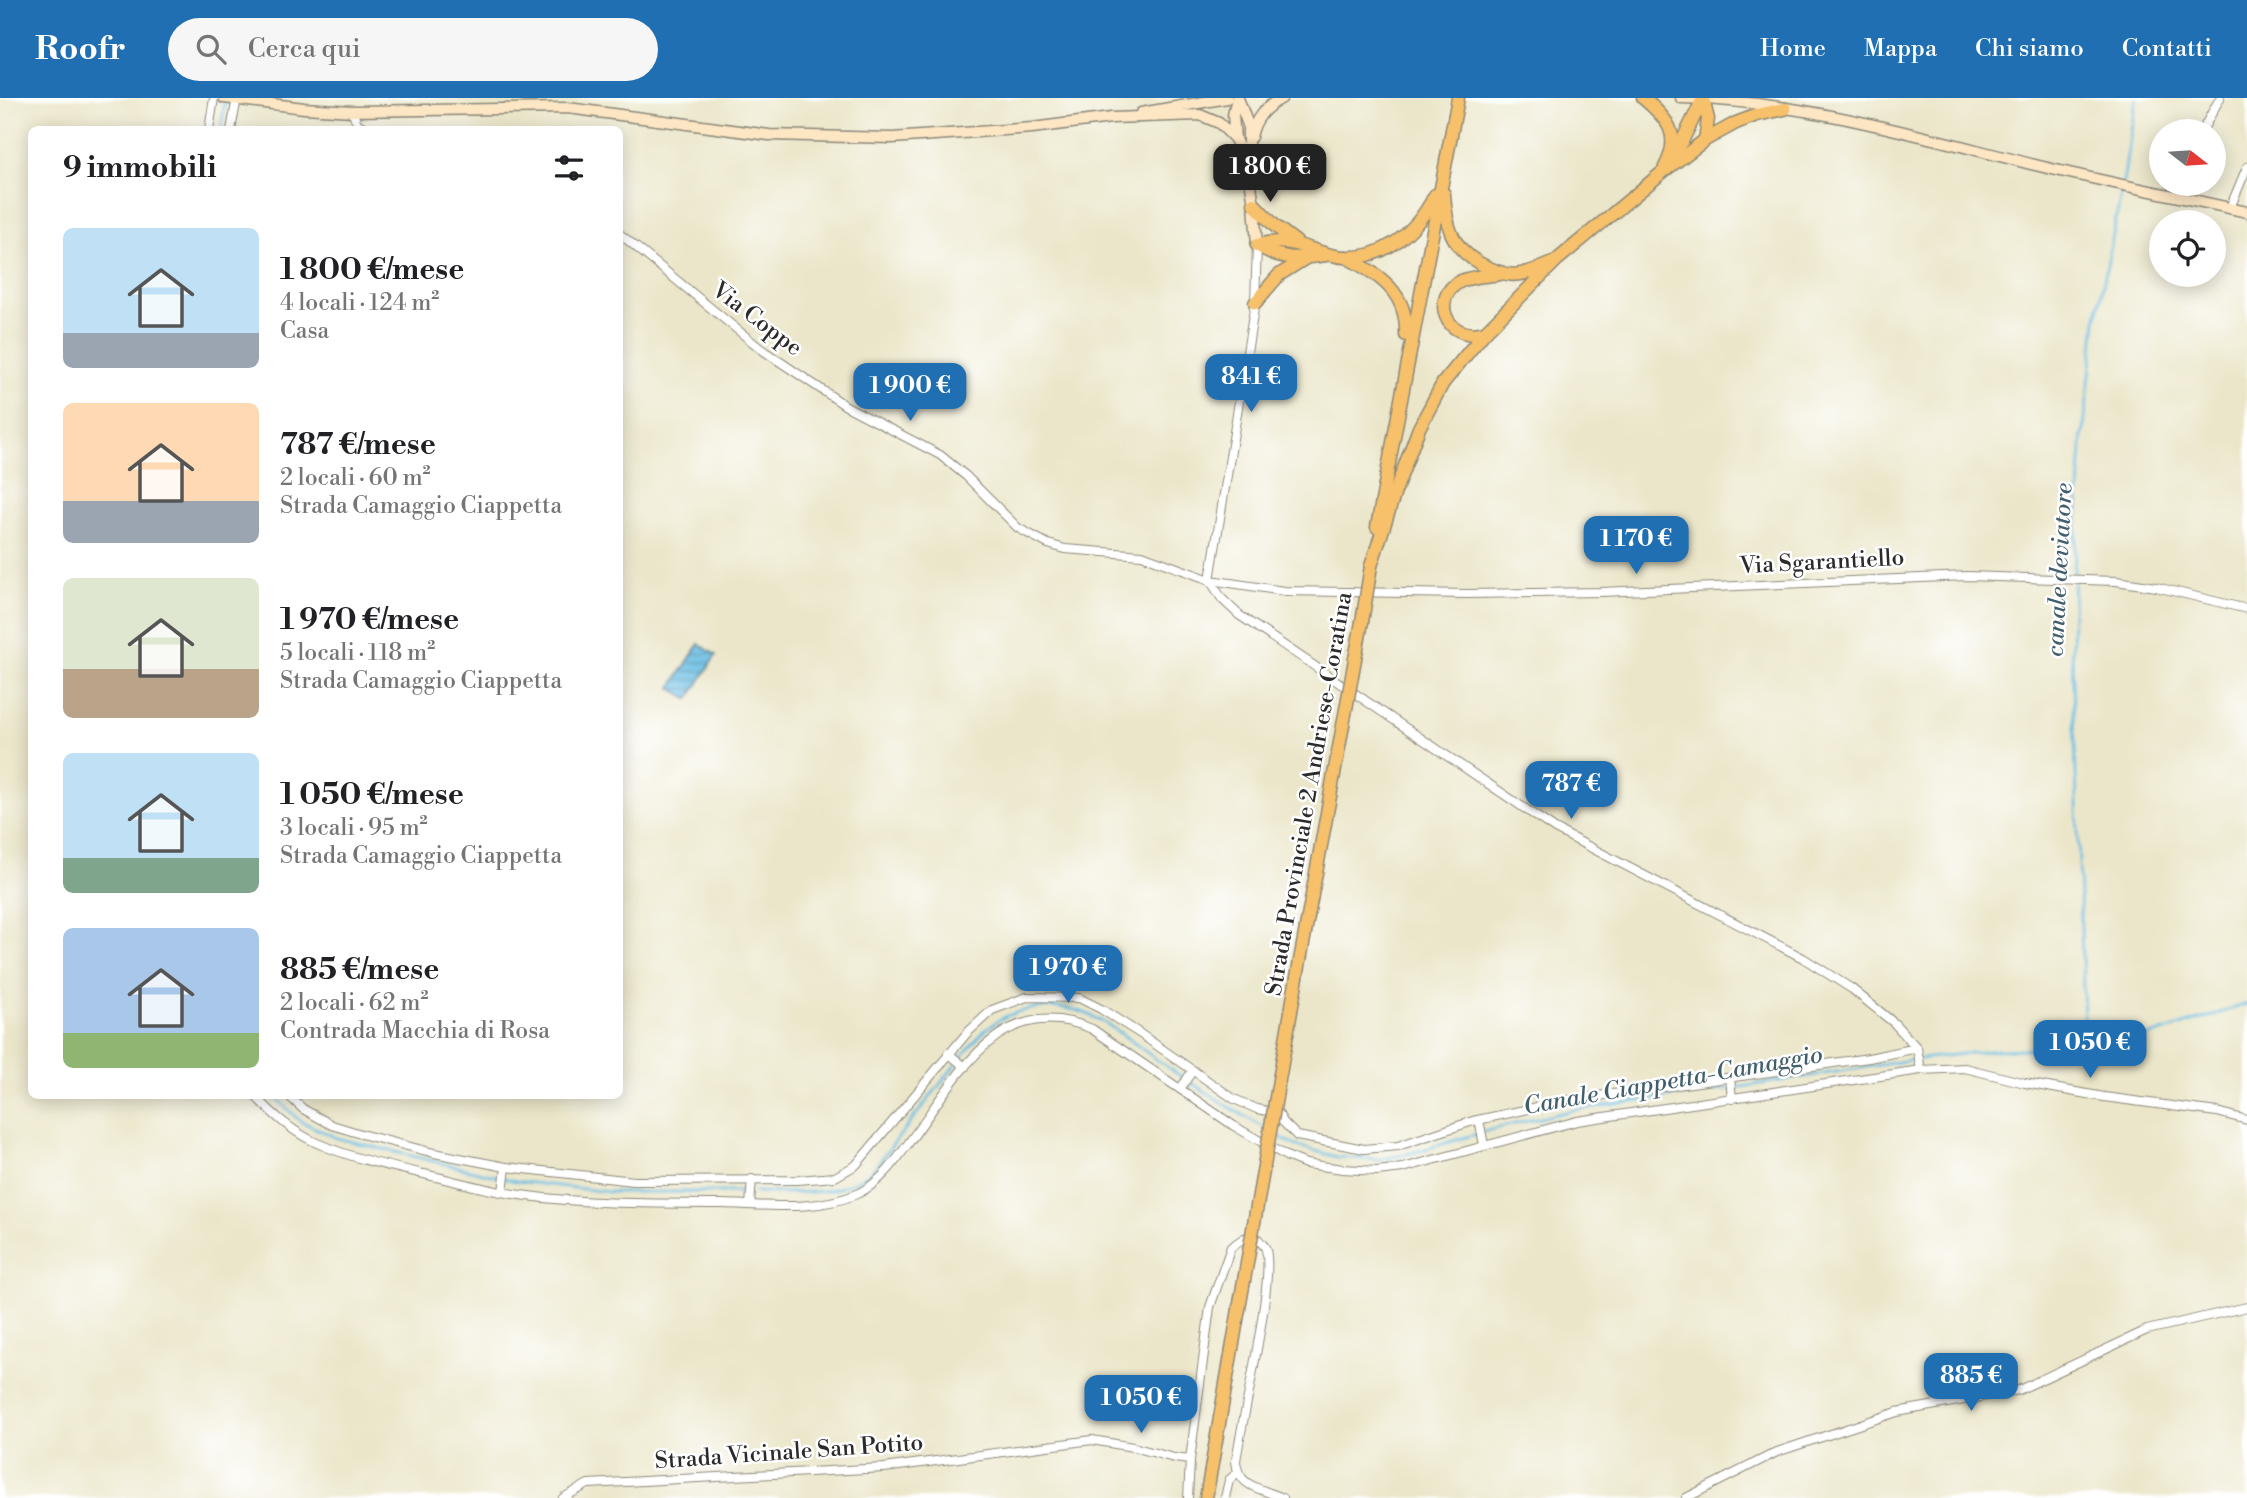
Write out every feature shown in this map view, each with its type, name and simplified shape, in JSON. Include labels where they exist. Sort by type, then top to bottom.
[{"type":"main road","points":[[232,99],[352,111],[568,108],[769,135],[892,138],[1032,128],[1111,118],[1227,98]]},
{"type":"main road","points":[[1237,98],[1233,115],[1236,139],[1248,168]]},
{"type":"main road","points":[[1237,98],[1245,114],[1257,246]]},
{"type":"main road","points":[[1248,146],[1258,118],[1265,109],[1282,98]]},
{"type":"main road","name":"Strada Provinciale 2 Andriese-Coratina","points":[[1206,1498],[1362,622],[1377,522],[1458,98]]},
{"type":"main road","points":[[1643,98],[1668,122],[1672,132],[1672,154]]},
{"type":"main road","points":[[1681,98],[1735,100],[1909,133],[2129,186],[2172,191],[2247,212]]},
{"type":"main road","points":[[1664,171],[1703,99]]},
{"type":"main road","points":[[1703,99],[1708,119],[1705,140]]},
{"type":"main road","points":[[1371,565],[1419,428],[1443,383],[1485,332],[1558,260],[1705,140],[1736,123],[1785,109]]},
{"type":"main road","points":[[1111,118],[1200,116],[1219,123],[1236,139]]},
{"type":"main road","points":[[1254,204],[1275,226],[1296,242],[1330,255],[1346,257],[1378,253],[1394,245],[1416,225],[1443,179]]},
{"type":"main road","points":[[1443,179],[1445,208],[1451,233],[1464,254],[1500,274]]},
{"type":"main road","points":[[1257,246],[1275,241],[1296,242]]},
{"type":"main road","points":[[1257,246],[1273,256],[1306,258],[1330,255]]},
{"type":"main road","points":[[1346,257],[1376,273],[1395,293],[1406,321],[1404,384]]},
{"type":"main road","points":[[1255,303],[1279,275],[1306,258]]},
{"type":"main road","points":[[1485,332],[1474,335],[1458,332],[1446,317],[1444,304],[1450,289],[1463,280],[1500,274],[1517,275],[1558,260]]},
{"type":"street","points":[[210,126],[214,98]]},
{"type":"street","points":[[2209,119],[2220,98]]},
{"type":"street","points":[[231,126],[232,99]]},
{"type":"street","points":[[352,111],[357,123],[362,126]]},
{"type":"street","points":[[2230,208],[2247,167]]},
{"type":"street","name":"Via Coppe","points":[[623,236],[761,349],[846,406],[940,455],[966,476],[1010,521],[1031,537],[1065,549],[1142,555],[1210,580]]},
{"type":"street","points":[[1257,246],[1255,303],[1210,580],[1222,599],[1239,615],[1555,829],[1804,958],[1894,1023],[1917,1050],[1921,1068]]},
{"type":"street","name":"Via Sgarantiello","points":[[1210,580],[1284,591],[1467,594],[1601,593],[1924,576],[2060,578],[2143,584],[2247,609]]},
{"type":"street","points":[[292,1099],[303,1109],[332,1125],[361,1135],[506,1167],[634,1181],[798,1181],[835,1177],[856,1165],[948,1053],[992,1010],[1027,997],[1079,998],[1101,1009],[1234,1099],[1256,1109],[1279,1113],[1283,1122],[1297,1136],[1364,1149],[1398,1146],[1479,1120],[1570,1100],[1917,1050]]},
{"type":"street","points":[[257,1099],[294,1131],[317,1143],[390,1166],[503,1192],[600,1202],[750,1205],[820,1205],[858,1193],[886,1174],[965,1067],[991,1039],[1008,1028],[1053,1018],[1073,1021],[1092,1029],[1234,1126],[1286,1156],[1306,1164],[1377,1171],[1403,1168],[1577,1121],[1921,1068],[1965,1068],[2051,1088],[2217,1112],[2247,1120]]},
{"type":"street","points":[[948,1053],[965,1067]]},
{"type":"street","points":[[1180,1089],[1193,1070]]},
{"type":"street","points":[[1730,1077],[1732,1098]]},
{"type":"street","points":[[1479,1120],[1484,1145]]},
{"type":"street","points":[[503,1192],[506,1167]]},
{"type":"street","points":[[750,1205],[752,1179]]},
{"type":"street","points":[[1188,1498],[1190,1460],[1210,1307],[1231,1247],[1244,1238],[1258,1238],[1265,1247],[1266,1288],[1238,1444],[1237,1472],[1241,1481],[1283,1498]]},
{"type":"street","points":[[1686,1498],[1777,1452],[1897,1412],[2019,1390],[2147,1330],[2247,1307]]},
{"type":"street","name":"Strada Vicinale San Potito","points":[[563,1498],[587,1484],[884,1468],[1092,1440],[1190,1460]]},
{"type":"street","points":[[1225,1498],[1229,1480],[1237,1472]]},
{"type":"water","points":[[699,644],[716,655],[689,699],[671,688]]},
{"type":"waterway","name":"canale deviatore","points":[[2123,183],[2136,98]]},
{"type":"waterway","name":"Canale Ciappetta-Camaggio","points":[[222,126],[225,101]]},
{"type":"waterway","name":"canale deviatore","points":[[2085,1047],[2072,651],[2074,571],[2082,445],[2096,321],[2122,189]]},
{"type":"waterway","name":"Canale Ciappetta-Camaggio","points":[[1273,1133],[1294,1145],[1337,1157],[1379,1160],[1573,1110],[1911,1060],[1996,1050],[2085,1047],[2141,1039],[2247,1004]]},
{"type":"waterway","name":"Canale Ciappetta-Camaggio","points":[[960,1059],[985,1031],[1007,1016],[1041,1008],[1075,1010],[1107,1024],[1183,1078],[1265,1128]]},
{"type":"waterway","name":"Canale Ciappetta-Camaggio","points":[[754,1192],[816,1192],[831,1190],[859,1180],[872,1171],[956,1064]]},
{"type":"waterway","name":"Canale Ciappetta-Camaggio","points":[[277,1099],[300,1121],[337,1138],[516,1181],[609,1192],[748,1192]]}]
